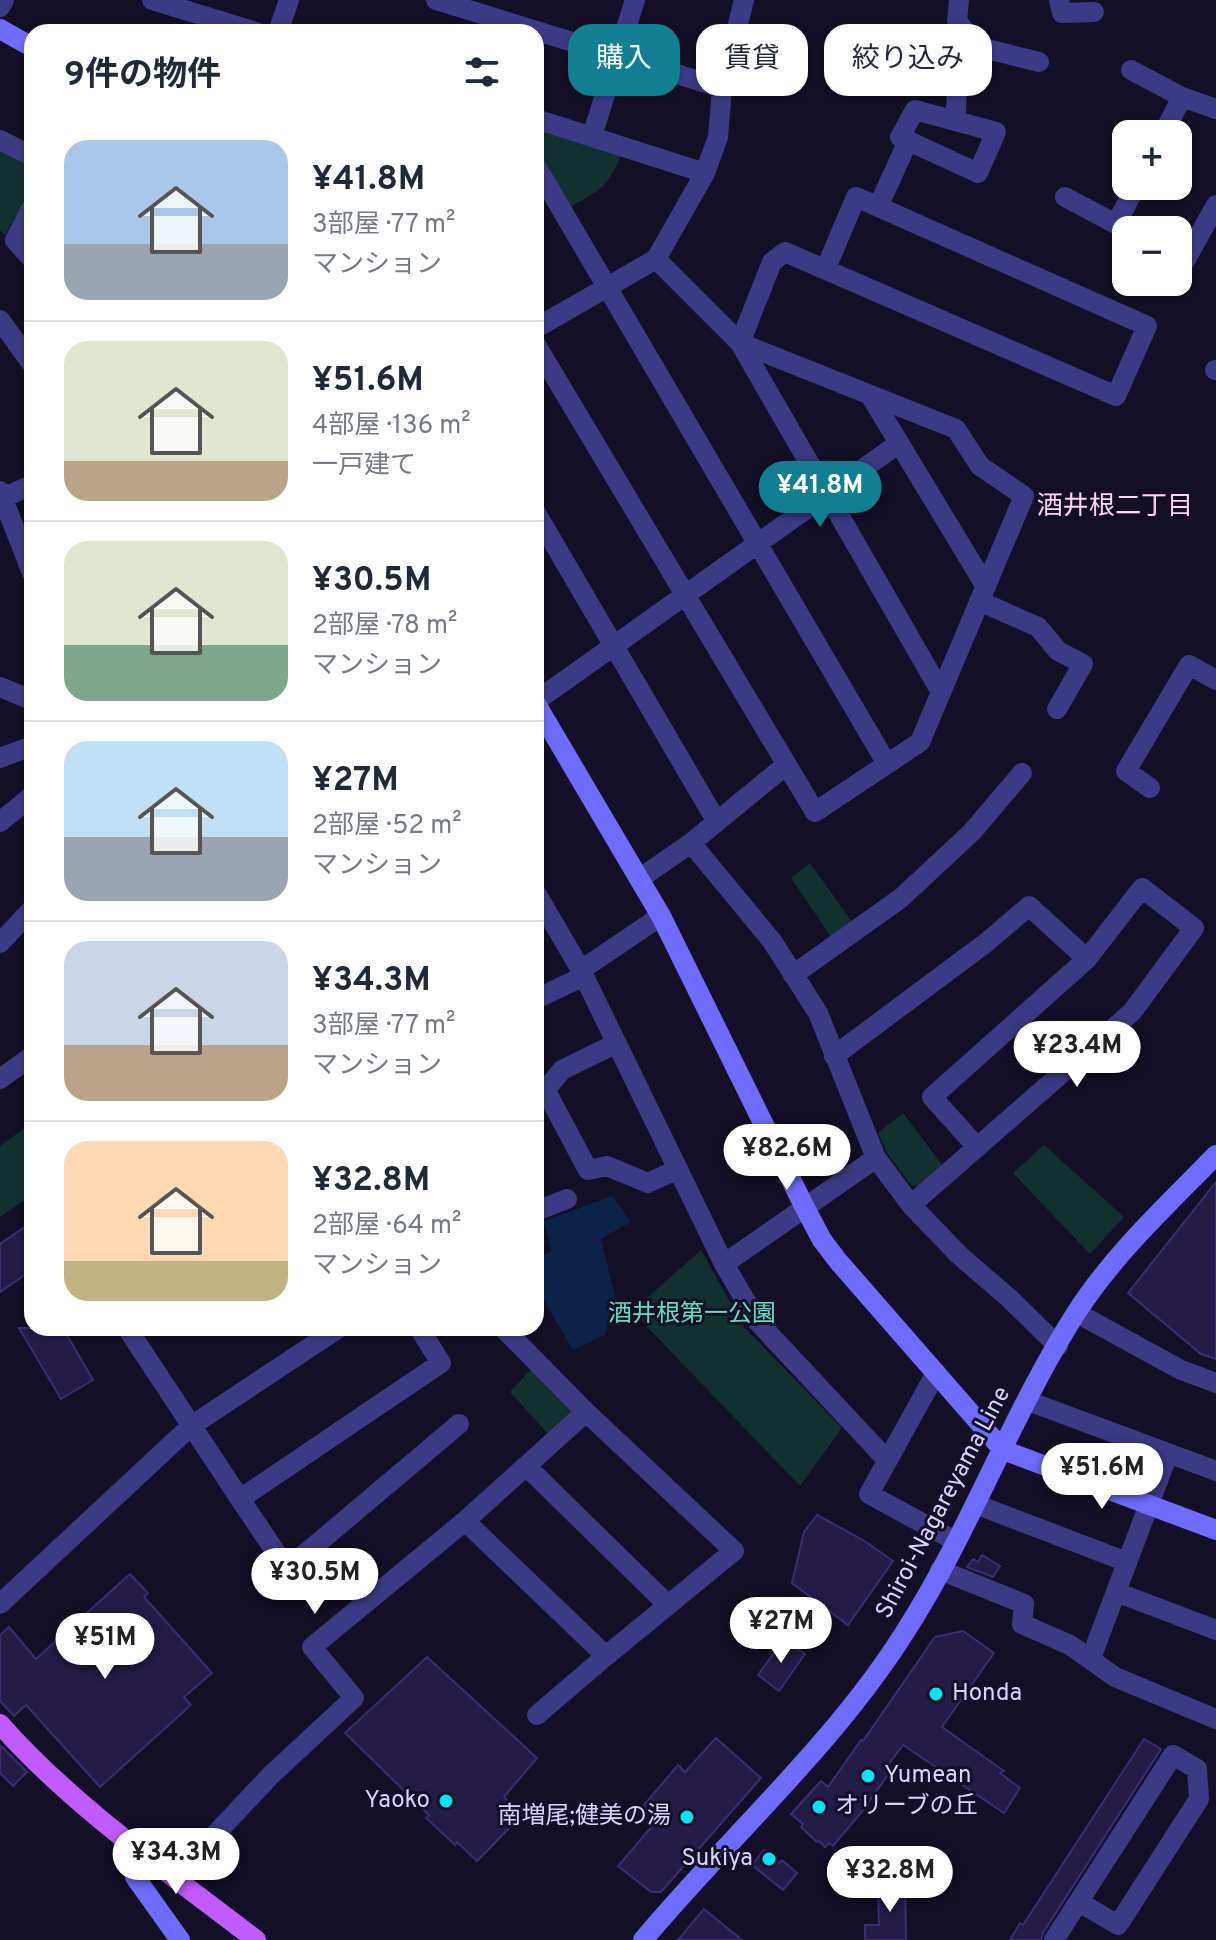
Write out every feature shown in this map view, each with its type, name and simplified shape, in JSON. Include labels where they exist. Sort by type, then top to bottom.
[{"type":"main road","points":[[0,1724],[53,1776],[256,1940]]},
{"type":"street","points":[[0,7],[4,0]]},
{"type":"street","points":[[152,0],[230,24]]},
{"type":"street","points":[[281,24],[289,0]]},
{"type":"street","points":[[436,0],[513,24]]},
{"type":"street","points":[[628,24],[635,0]]},
{"type":"street","points":[[738,24],[744,0]]},
{"type":"street","points":[[959,0],[959,24]]},
{"type":"street","points":[[1059,0],[1062,13],[1094,12]]},
{"type":"street","points":[[0,29],[24,42]]},
{"type":"street","points":[[544,34],[568,41]]},
{"type":"street","points":[[992,50],[1039,62]]},
{"type":"street","points":[[1131,70],[1182,97],[1216,109]]},
{"type":"street","points":[[592,136],[605,96]]},
{"type":"street","points":[[544,323],[656,259],[705,173],[718,137],[721,96]]},
{"type":"street","points":[[956,96],[956,121]]},
{"type":"street","points":[[1170,120],[1182,97]]},
{"type":"street","points":[[915,110],[996,132],[978,173],[908,141],[900,137],[915,110]]},
{"type":"street","points":[[544,121],[705,173]]},
{"type":"street","points":[[0,140],[24,152]]},
{"type":"street","points":[[878,207],[908,141]]},
{"type":"street","points":[[544,180],[887,764]]},
{"type":"street","points":[[740,343],[772,262],[785,252],[1116,396],[1147,326],[856,197],[826,268]]},
{"type":"street","points":[[1065,197],[1112,222]]},
{"type":"street","points":[[1192,248],[1216,205]]},
{"type":"street","points":[[24,223],[15,240],[24,250]]},
{"type":"street","points":[[656,259],[740,343],[941,692]]},
{"type":"street","points":[[0,320],[24,353]]},
{"type":"street","points":[[544,358],[815,812],[920,742],[1024,496],[980,466],[956,429],[740,343]]},
{"type":"street","points":[[870,395],[982,593],[1038,627],[1058,651],[1083,664],[1057,709]]},
{"type":"street","points":[[544,696],[898,444]]},
{"type":"street","points":[[24,488],[1,496],[24,553]]},
{"type":"street","points":[[544,527],[717,822]]},
{"type":"street","points":[[1150,788],[1126,771],[1189,665],[1216,680]]},
{"type":"street","points":[[0,687],[24,697]]},
{"type":"street","points":[[544,716],[661,916],[804,1206],[822,1240],[838,1261],[1003,1450],[1216,1530]]},
{"type":"street","points":[[0,758],[24,749]]},
{"type":"street","points":[[639,879],[691,843],[786,765]]},
{"type":"street","points":[[793,975],[901,898],[972,832],[1022,773]]},
{"type":"street","points":[[0,822],[24,802]]},
{"type":"street","points":[[691,843],[749,910],[818,1013],[876,1158],[911,1205],[959,1255],[1058,1346]]},
{"type":"street","points":[[911,1205],[1132,1012],[1194,928],[1142,888],[1087,959],[932,1097],[977,1147]]},
{"type":"street","points":[[834,1056],[987,942],[1029,906],[1087,959]]},
{"type":"street","points":[[544,907],[582,973],[724,1264],[758,1322],[887,1460]]},
{"type":"street","points":[[544,994],[582,973],[661,916]]},
{"type":"street","points":[[0,943],[24,918]]},
{"type":"street","points":[[544,1092],[562,1070],[617,1043]]},
{"type":"street","points":[[0,1079],[24,1062]]},
{"type":"street","points":[[544,1101],[588,1170],[607,1166],[648,1183],[678,1169]]},
{"type":"street","name":"Shiroi-Nagareyama Line","points":[[643,1940],[837,1724],[906,1632],[1077,1313],[1122,1254],[1216,1155]]},
{"type":"street","points":[[724,1264],[876,1158]]},
{"type":"street","points":[[544,1208],[572,1196]]},
{"type":"street","points":[[1077,1313],[1181,1370],[1216,1383]]},
{"type":"street","points":[[132,1336],[287,1569],[459,1424]]},
{"type":"street","points":[[0,1604],[191,1426],[327,1336]]},
{"type":"street","points":[[240,1499],[441,1363],[424,1336]]},
{"type":"street","points":[[511,1336],[586,1412],[734,1551],[537,1715]]},
{"type":"street","points":[[936,1373],[869,1494],[955,1541]]},
{"type":"street","points":[[1028,1401],[1216,1471]]},
{"type":"street","points":[[175,1877],[271,1775],[354,1698],[312,1647],[465,1521],[586,1412]]},
{"type":"street","points":[[1091,1658],[1168,1454]]},
{"type":"street","points":[[526,1466],[668,1605]]},
{"type":"street","points":[[975,1504],[1127,1562]]},
{"type":"street","points":[[465,1521],[606,1656]]},
{"type":"street","points":[[940,1570],[1024,1604],[1022,1624],[1070,1645],[1115,1677],[1216,1719]]},
{"type":"street","points":[[1116,1592],[1216,1630]]},
{"type":"street","points":[[1054,1940],[1173,1755],[1197,1769],[1199,1799],[1118,1925],[1079,1902]]},
{"type":"street","points":[[144,1852],[136,1865],[135,1877],[180,1940]]},
{"type":"green space","points":[[544,126],[623,151],[603,186],[568,208],[544,168]]},
{"type":"green space","points":[[0,147],[24,160],[24,203],[5,235],[0,231]]},
{"type":"green space","points":[[810,863],[853,923],[831,937],[791,878]]},
{"type":"green space","points":[[903,1113],[943,1166],[921,1186],[911,1185],[887,1153],[878,1133]]},
{"type":"green space","points":[[24,1129],[24,1200],[0,1217],[0,1146]]},
{"type":"green space","points":[[1044,1145],[1124,1217],[1090,1254],[1013,1173]]},
{"type":"green space","name":"酒井根第一公園","points":[[701,1250],[744,1327],[842,1428],[800,1486],[632,1311]]},
{"type":"green space","points":[[533,1367],[572,1407],[571,1415],[549,1435],[510,1392]]},
{"type":"water","points":[[612,1196],[631,1222],[601,1239],[615,1296],[605,1335],[573,1350],[544,1301],[544,1255],[551,1251],[544,1221]]},
{"type":"building","points":[[1216,1182],[1216,1359],[1201,1354],[1128,1293]]},
{"type":"building","points":[[24,1228],[24,1276],[0,1292],[0,1244]]},
{"type":"building","points":[[19,1328],[24,1328],[24,1336],[68,1336],[93,1380],[61,1399]]},
{"type":"building","points":[[817,1515],[863,1540],[893,1561],[848,1625],[792,1583],[804,1532]]},
{"type":"building","points":[[982,1555],[1000,1566],[993,1577],[967,1567],[973,1559],[978,1562]]},
{"type":"building","points":[[130,1574],[148,1593],[144,1597],[212,1673],[184,1697],[191,1705],[100,1787],[26,1705],[14,1716],[0,1701],[0,1635],[9,1627],[36,1659]]},
{"type":"building","points":[[963,1631],[994,1653],[942,1727],[1004,1771],[1000,1773],[1020,1788],[1004,1813],[903,1745],[885,1769],[890,1772],[833,1846],[829,1843],[825,1847],[817,1842],[791,1814],[821,1781],[828,1787],[935,1637]]},
{"type":"building","points":[[784,1639],[805,1654],[779,1691],[758,1675]]},
{"type":"building","points":[[427,1657],[537,1758],[504,1797],[522,1815],[477,1861],[426,1818],[429,1815],[345,1733]]},
{"type":"building","name":"南増尾;健美の湯","points":[[716,1738],[761,1778],[661,1892],[651,1892],[618,1866],[654,1824],[639,1811],[678,1765],[685,1772]]},
{"type":"building","points":[[1144,1739],[1161,1749],[1041,1940],[1010,1940],[1020,1923],[1023,1925]]},
{"type":"building","points":[[0,1745],[27,1772],[13,1786],[0,1773]]},
{"type":"building","points":[[764,1850],[797,1873],[783,1890],[752,1865]]},
{"type":"building","points":[[905,1882],[906,1940],[865,1940],[865,1925],[879,1925],[878,1883]]},
{"type":"building","points":[[704,1909],[742,1940],[678,1940]]},
{"type":"place","name":"Honda","points":[[936,1694]]},
{"type":"place","name":"Yumean","points":[[868,1776]]},
{"type":"place","name":"Yaoko","points":[[446,1801]]},
{"type":"place","name":"オリーブの丘","points":[[819,1807]]},
{"type":"place","name":"南増尾;健美の湯","points":[[687,1817]]},
{"type":"place","name":"Sukiya","points":[[769,1859]]},
{"type":"district","name":"酒井根二丁目","points":[[1115,507]]}]
